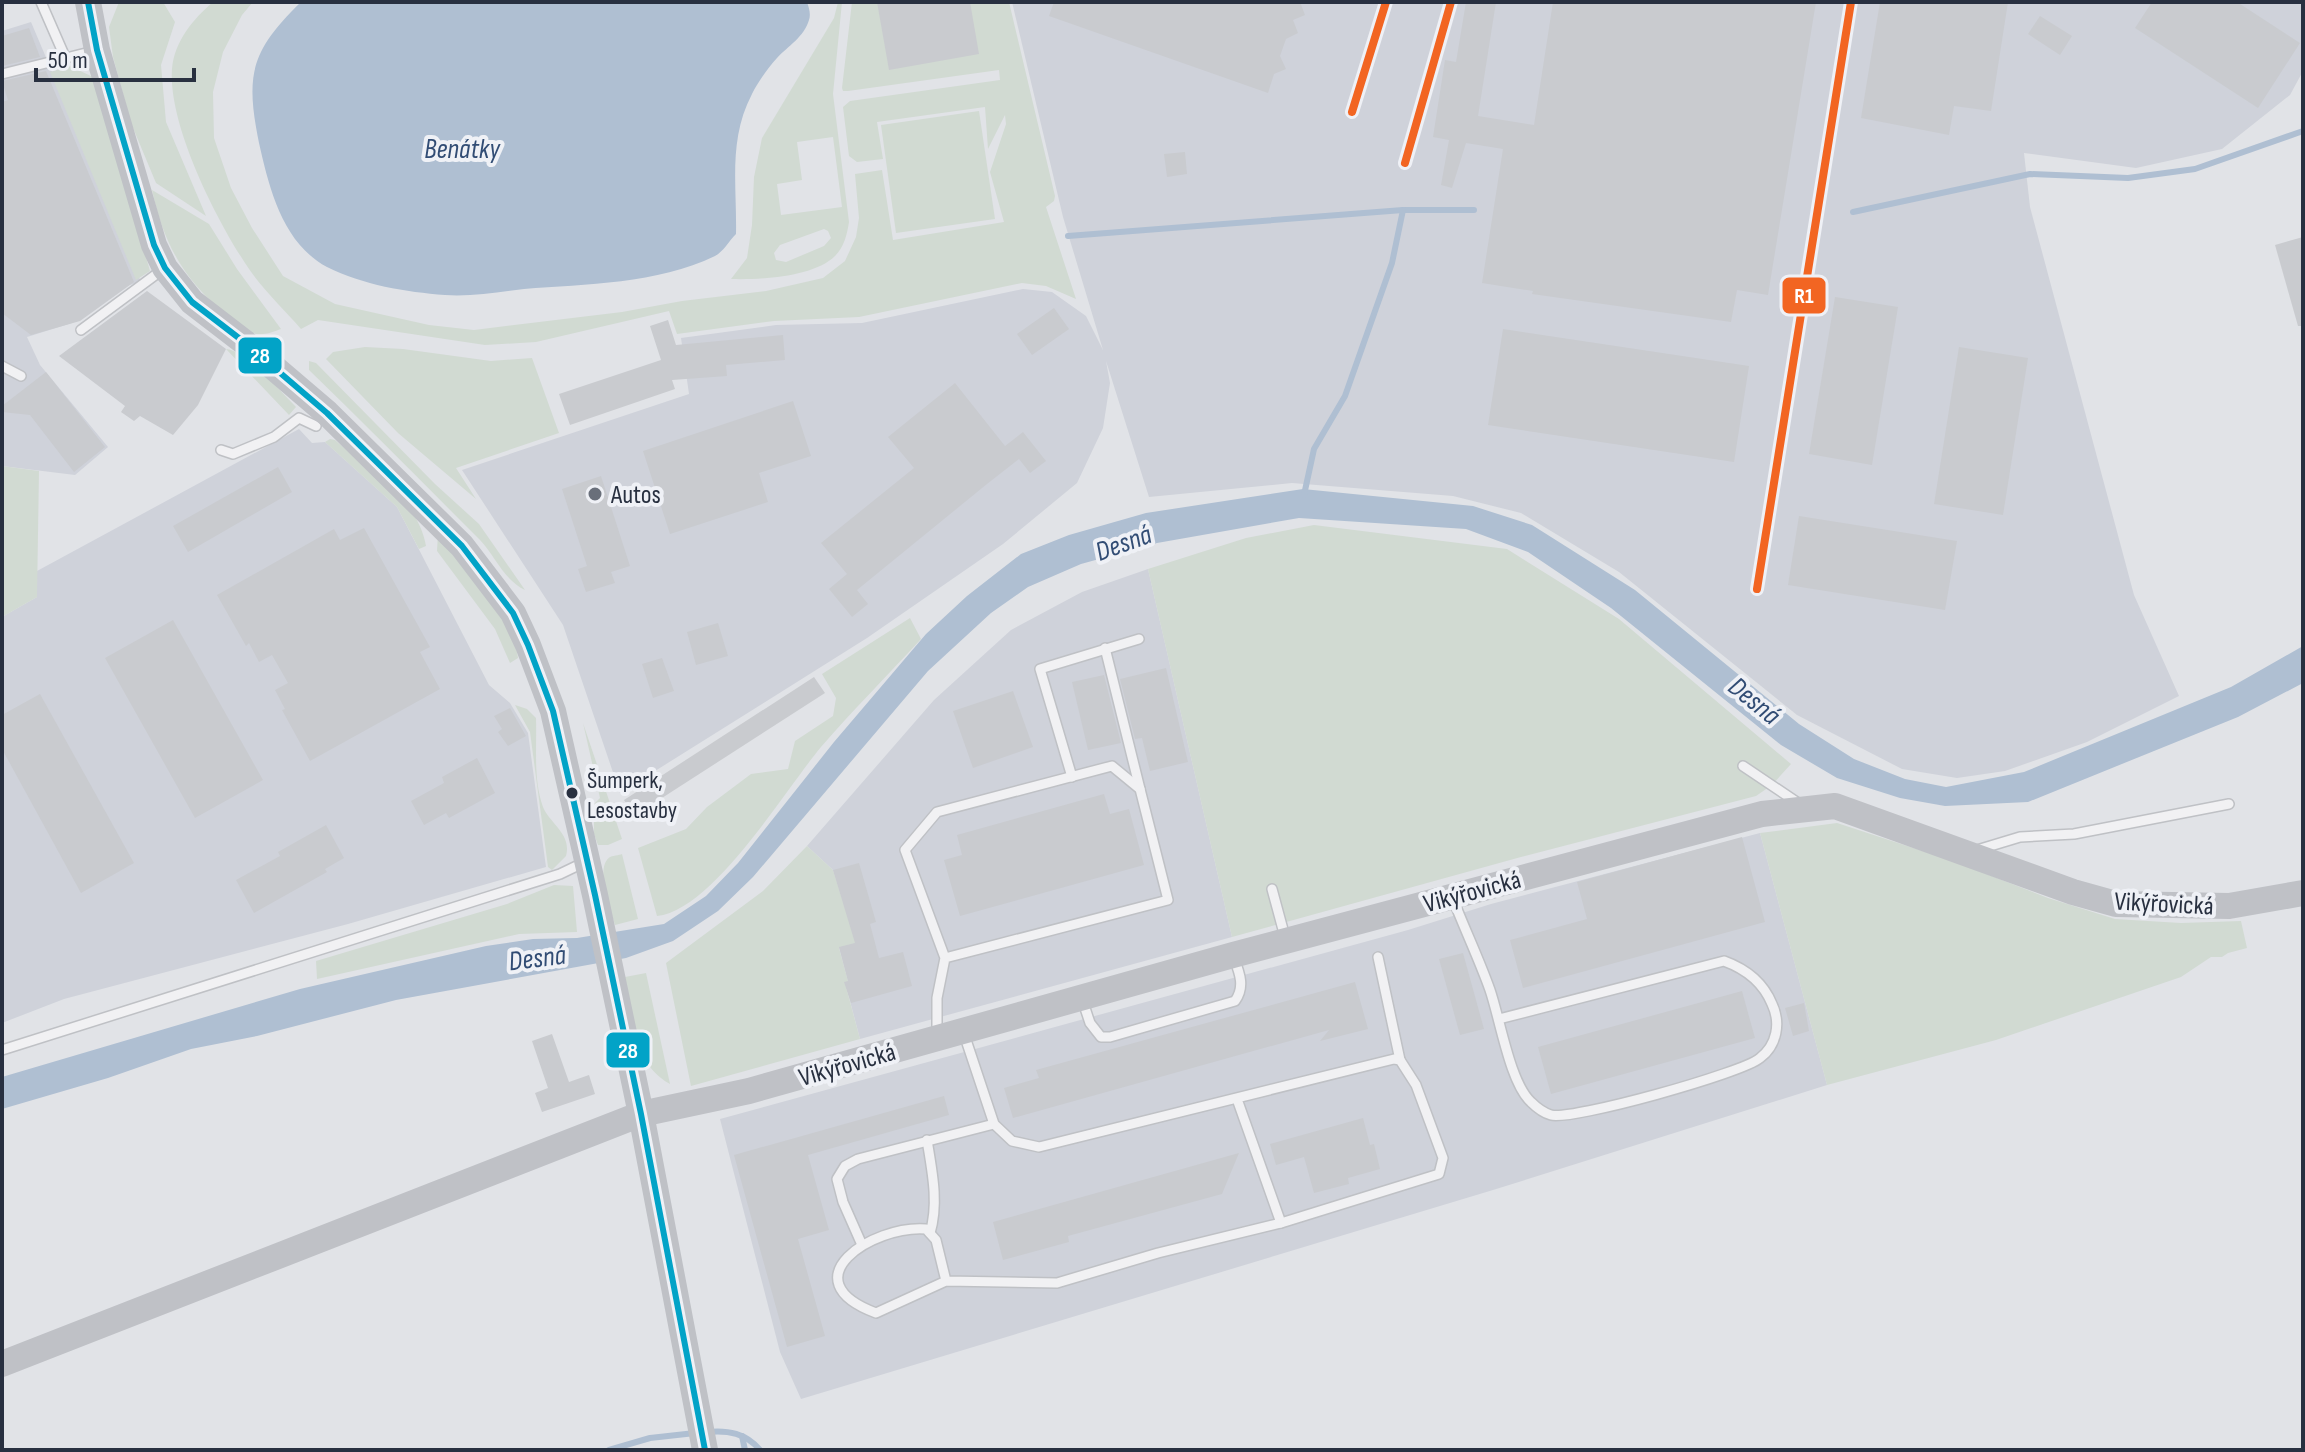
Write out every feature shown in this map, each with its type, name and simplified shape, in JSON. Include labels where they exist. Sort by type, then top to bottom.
[{"type":"street","points":[[88,2],[97,50],[154,245],[165,268],[192,302],[253,349],[327,413],[462,546],[513,613],[528,645],[553,711],[588,861],[641,1114],[705,1450]]},
{"type":"street","name":"Vikýřovická","points":[[2,1364],[641,1114],[749,1091],[1233,955],[1762,814],[1835,806],[2073,892],[2116,904],[2229,906],[2303,893]]},
{"type":"lane","points":[[41,2],[65,57]]},
{"type":"lane","points":[[2,74],[97,50]]},
{"type":"lane","points":[[81,330],[165,268]]},
{"type":"lane","points":[[2,366],[21,376]]},
{"type":"lane","points":[[221,450],[233,454],[274,437],[299,418],[316,426]]},
{"type":"lane","points":[[1072,777],[1040,669],[1139,639]]},
{"type":"lane","points":[[945,958],[1168,900],[1105,648]]},
{"type":"lane","points":[[937,1038],[937,998],[945,958],[905,850],[937,812],[1112,766],[1140,789]]},
{"type":"lane","points":[[1743,766],[1807,809]]},
{"type":"lane","points":[[1966,853],[2020,837],[2074,834],[2229,804]]},
{"type":"lane","points":[[2,1050],[560,874],[588,861]]},
{"type":"lane","points":[[1272,889],[1286,941]]},
{"type":"lane","points":[[1452,896],[1499,1019],[1514,1077],[1530,1102],[1552,1116],[1590,1111],[1748,1066],[1762,1058],[1771,1047],[1778,1022],[1773,1006],[1759,983],[1747,971],[1724,961],[1499,1019]]},
{"type":"lane","points":[[1082,998],[1090,1023],[1101,1037],[1110,1037],[1235,1001],[1241,993],[1241,983],[1233,955]]},
{"type":"lane","points":[[946,1281],[936,1240],[926,1229],[911,1228],[862,1245],[848,1254],[839,1271],[839,1285],[856,1306],[876,1313],[946,1281],[1057,1283],[1158,1253],[1281,1223],[1439,1174],[1443,1158],[1416,1085],[1400,1060],[1378,957]]},
{"type":"lane","points":[[963,1031],[994,1124],[1012,1141],[1039,1147],[1400,1060]]},
{"type":"lane","points":[[1237,1099],[1281,1223]]},
{"type":"lane","points":[[862,1245],[843,1202],[837,1179],[845,1166],[858,1159],[994,1124]]},
{"type":"lane","points":[[927,1140],[933,1172],[934,1218],[930,1233]]},
{"type":"shaded area","points":[[119,2],[163,2],[175,22],[161,65],[166,122],[206,216],[156,183],[131,123],[113,57],[109,27]]},
{"type":"shaded area","points":[[213,2],[253,2],[242,15],[223,52],[213,92],[214,138],[231,188],[283,276],[335,304],[429,325],[474,330],[766,291],[823,278],[845,261],[856,237],[859,218],[855,174],[882,170],[893,240],[1004,222],[990,172],[1006,124],[1005,115],[988,149],[985,107],[877,122],[883,159],[857,162],[849,156],[843,107],[850,101],[1000,80],[999,70],[848,91],[842,88],[852,2],[1009,2],[1055,196],[1046,207],[1076,299],[1046,286],[1022,283],[859,317],[774,321],[677,334],[669,311],[536,342],[485,345],[318,320],[301,329],[258,280],[233,244],[196,169],[178,116],[172,69],[176,50],[198,16]]},
{"type":"shaded area","points":[[838,2],[842,2],[833,94],[849,222],[845,240],[835,256],[814,269],[771,278],[731,279],[747,258],[754,177],[762,138],[834,18]],"holes":[[[833,137],[842,207],[781,215],[777,184],[802,180],[797,142]],[[824,229],[831,238],[824,246],[786,262],[776,260],[774,253],[780,245]]]},
{"type":"shaded area","points":[[1012,2],[2303,2],[2303,71],[2290,95],[2222,149],[2136,168],[2024,153],[2030,207],[2134,595],[2179,696],[2087,742],[2005,771],[1957,778],[1902,769],[1797,715],[1619,572],[1521,513],[1453,496],[1292,483],[1149,497],[1106,361],[1110,383],[1103,428],[1077,483],[1003,544],[867,638],[620,793],[563,625],[462,470],[689,394],[681,338],[776,325],[862,323],[1023,289],[1052,292],[1086,316],[1103,350],[1063,217]]},
{"type":"shaded area","points":[[31,22],[141,282],[91,295],[69,313],[72,323],[27,337],[40,365],[108,447],[75,475],[2,466],[2,31]]},
{"type":"shaded area","points":[[70,66],[95,78],[150,271],[136,280],[50,72]]},
{"type":"shaded area","points":[[979,111],[995,219],[896,233],[881,125]]},
{"type":"shaded area","points":[[152,190],[209,224],[281,329],[265,334],[250,332],[201,291],[170,245]]},
{"type":"shaded area","points":[[365,347],[491,361],[532,358],[559,433],[456,468],[476,499],[398,433],[326,359],[333,352]]},
{"type":"shaded area","points":[[226,349],[244,357],[282,392],[296,407],[289,415]]},
{"type":"shaded area","points":[[309,361],[316,363],[435,484],[479,524],[525,590],[505,574],[480,540],[309,370]]},
{"type":"shaded area","points":[[299,429],[312,443],[325,442],[397,507],[489,685],[510,703],[528,733],[546,867],[348,924],[64,999],[2,1023],[2,617],[37,597],[37,571]]},
{"type":"shaded area","points":[[330,439],[376,474],[402,499],[421,529],[426,546],[419,549],[397,507],[325,442]]},
{"type":"shaded area","points":[[2,466],[39,471],[37,597],[2,617]]},
{"type":"shaded area","points":[[1314,525],[1507,549],[1619,619],[1791,764],[1772,785],[1756,796],[1232,937],[1148,569],[1246,538]]},
{"type":"shaded area","points":[[438,534],[487,591],[507,623],[518,658],[510,663],[495,629],[437,551]]},
{"type":"shaded area","points":[[1148,569],[1232,937],[860,1039],[839,947],[851,929],[833,870],[807,846],[934,700],[1011,630],[1082,592]]},
{"type":"shaded area","points":[[910,618],[921,639],[821,747],[724,871],[679,909],[657,916],[638,848],[686,829],[707,807],[751,774],[788,769],[795,741],[833,716],[836,698],[822,674]]},
{"type":"shaded area","points":[[515,705],[527,709],[536,718],[540,796],[546,813],[566,841],[566,856],[552,870],[548,867],[530,732]]},
{"type":"shaded area","points":[[583,723],[622,839],[608,845],[598,845],[594,834],[594,804],[600,798]]},
{"type":"shaded area","points":[[1837,823],[2115,919],[2181,923],[2241,921],[2247,948],[2222,957],[2211,957],[2181,977],[1996,1040],[1827,1085],[1760,833]]},
{"type":"shaded area","points":[[1760,833],[1827,1085],[1493,1190],[801,1399],[780,1352],[720,1119],[1408,930],[1491,904]]},
{"type":"shaded area","points":[[807,846],[833,870],[856,943],[839,948],[860,1039],[691,1086],[666,963],[763,891]]},
{"type":"shaded area","points":[[622,854],[638,919],[615,925],[603,870],[610,857]]},
{"type":"shaded area","points":[[554,885],[573,886],[577,932],[519,934],[317,979],[316,961],[507,904]]},
{"type":"shaded area","points":[[646,973],[670,1084],[648,1064],[636,1038],[625,977]]},
{"type":"water","name":"Benátky","points":[[301,2],[807,2],[810,16],[807,26],[763,75],[744,111],[735,163],[736,234],[718,254],[693,265],[645,277],[455,295],[415,292],[355,279],[312,257],[288,229],[273,195],[263,160],[255,119],[253,81],[256,65],[271,35]]},
{"type":"water","name":"Desná","points":[[1303,489],[1473,506],[1532,525],[1635,590],[1799,724],[1854,759],[1905,779],[1946,787],[2024,772],[2231,687],[2303,646],[2303,683],[2238,717],[2028,802],[1945,806],[1900,798],[1837,778],[1781,745],[1611,608],[1528,552],[1466,529],[1299,518],[1157,543],[1081,564],[1028,587],[991,613],[928,671],[753,877],[718,911],[673,941],[626,958],[396,1000],[257,1036],[191,1049],[108,1078],[2,1109],[2,1077],[300,989],[486,946],[533,939],[577,938],[664,924],[706,896],[738,863],[834,742],[926,634],[967,596],[1021,554],[1069,535],[1146,513]]},
{"type":"building","points":[[877,2],[970,2],[979,54],[889,70]]},
{"type":"building","points":[[1054,2],[1300,2],[1305,15],[1293,20],[1298,33],[1286,39],[1280,56],[1286,69],[1274,74],[1268,93],[1049,16]]},
{"type":"building","points":[[1466,2],[1496,2],[1478,116],[1534,125],[1553,2],[1816,2],[1768,295],[1737,290],[1731,322],[1532,294],[1533,291],[1482,283],[1503,149],[1466,143],[1452,188],[1441,185],[1449,140],[1433,137],[1445,60],[1456,62]]},
{"type":"building","points":[[1880,2],[2008,2],[1991,111],[1954,106],[1949,135],[1861,118]]},
{"type":"building","points":[[2152,2],[2237,2],[2300,43],[2258,108],[2135,28]]},
{"type":"building","points":[[2040,16],[2072,36],[2060,55],[2028,34]]},
{"type":"building","points":[[29,28],[40,57],[2,66],[2,36]]},
{"type":"building","points":[[46,71],[134,282],[80,321],[31,335],[2,313],[2,102],[8,100],[2,81]]},
{"type":"building","points":[[1185,152],[1187,174],[1167,177],[1164,154]]},
{"type":"building","points":[[2303,237],[2303,326],[2298,326],[2275,245]]},
{"type":"building","points":[[147,291],[226,349],[198,405],[173,435],[140,416],[134,421],[121,412],[125,406],[59,356]]},
{"type":"building","points":[[1835,297],[1898,307],[1872,465],[1809,454]]},
{"type":"building","points":[[1054,308],[1069,329],[1032,355],[1017,334]]},
{"type":"building","points":[[668,320],[676,345],[783,335],[785,360],[726,365],[727,376],[672,380],[675,389],[570,425],[559,394],[661,360],[650,326]]},
{"type":"building","points":[[1503,329],[1749,366],[1734,462],[1488,425]]},
{"type":"building","points":[[1959,347],[2028,358],[2003,515],[1934,504]]},
{"type":"building","points":[[46,372],[105,447],[74,472],[30,415],[2,412],[2,406]]},
{"type":"building","points":[[955,383],[1005,446],[1023,432],[1046,461],[1030,473],[1019,459],[987,484],[857,590],[868,604],[852,617],[829,589],[847,574],[821,543],[914,468],[888,437]]},
{"type":"building","points":[[793,401],[811,456],[759,473],[768,502],[670,534],[643,451]]},
{"type":"building","points":[[278,467],[292,492],[188,552],[173,526]]},
{"type":"building","points":[[601,476],[630,566],[611,572],[615,583],[586,592],[578,569],[587,566],[562,489]]},
{"type":"building","points":[[1799,516],[1957,541],[1945,610],[1788,585]]},
{"type":"building","points":[[364,528],[430,647],[420,652],[440,689],[310,761],[282,710],[285,709],[275,690],[288,683],[272,655],[259,662],[249,643],[246,646],[217,595],[334,529],[340,540]]},
{"type":"building","points":[[173,620],[263,780],[195,818],[105,658]]},
{"type":"building","points":[[718,623],[728,656],[696,665],[687,632]]},
{"type":"building","points":[[662,658],[674,691],[653,698],[642,664]]},
{"type":"building","points":[[1166,668],[1188,762],[1150,771],[1142,738],[1135,739],[1120,679]]},
{"type":"building","points":[[1104,675],[1121,743],[1088,750],[1072,682]]},
{"type":"building","points":[[814,677],[825,693],[634,816],[624,800]]},
{"type":"building","points":[[1013,691],[1033,747],[973,768],[953,711]]},
{"type":"building","points":[[40,694],[134,863],[81,893],[2,749],[2,715]]},
{"type":"building","points":[[510,708],[526,736],[508,746],[498,732],[502,729],[494,716]]},
{"type":"building","points":[[477,758],[495,793],[449,818],[446,813],[424,825],[411,801],[444,783],[442,777]]},
{"type":"building","points":[[1104,794],[1110,814],[1129,809],[1144,865],[960,916],[944,860],[962,855],[957,835]]},
{"type":"building","points":[[326,825],[344,858],[325,869],[327,872],[254,913],[236,880],[280,856],[278,852]]},
{"type":"building","points":[[1742,837],[1765,922],[1523,988],[1510,940],[1587,919],[1577,882]]},
{"type":"building","points":[[859,863],[876,922],[870,924],[879,958],[903,952],[912,986],[851,1003],[844,982],[848,981],[839,947],[855,943],[833,870]]},
{"type":"building","points":[[1463,953],[1484,1029],[1460,1035],[1439,959]]},
{"type":"building","points":[[1355,982],[1368,1029],[1320,1041],[1329,1030],[1013,1118],[1004,1088],[1039,1078],[1036,1070]]},
{"type":"building","points":[[1742,991],[1755,1038],[1551,1094],[1538,1047]]},
{"type":"building","points":[[1804,1003],[1809,1031],[1793,1036],[1785,1008]]},
{"type":"building","points":[[552,1034],[569,1082],[589,1075],[595,1094],[542,1112],[535,1093],[548,1088],[532,1041]]},
{"type":"building","points":[[944,1096],[949,1115],[808,1155],[829,1230],[798,1239],[825,1336],[787,1347],[734,1155]]},
{"type":"building","points":[[1363,1118],[1380,1169],[1348,1178],[1349,1184],[1314,1193],[1304,1157],[1276,1165],[1270,1144]]},
{"type":"building","points":[[1239,1153],[1222,1194],[1068,1236],[1069,1242],[1003,1260],[993,1222]]},
{"type":"waterway","points":[[1853,212],[2030,174],[2128,178],[2195,169],[2303,131]]},
{"type":"waterway","points":[[1068,236],[1403,210],[1474,210]]},
{"type":"waterway","points":[[1304,495],[1314,449],[1345,396],[1392,263],[1403,210]]},
{"type":"waterway","points":[[707,1432],[736,1434],[760,1450]]},
{"type":"waterway","points":[[609,1450],[650,1438],[695,1433]]},
{"type":"waterway","points":[[742,1436],[745,1450]]},
{"type":"transit line","name":"28","points":[[88,2],[97,50],[154,245],[165,268],[192,302],[327,413],[462,546],[513,613],[528,645],[553,711],[595,895],[641,1114],[705,1450]]},
{"type":"transit line","name":"R1","points":[[1352,112],[1386,2]]},
{"type":"transit line","name":"R1","points":[[1405,163],[1451,2]]},
{"type":"transit line","name":"R1","points":[[1757,589],[1851,2]]},
{"type":"place","name":"Autos","points":[[595,494]]},
{"type":"place","name":"Šumperk, Lesostavby","points":[[572,793]]}]
